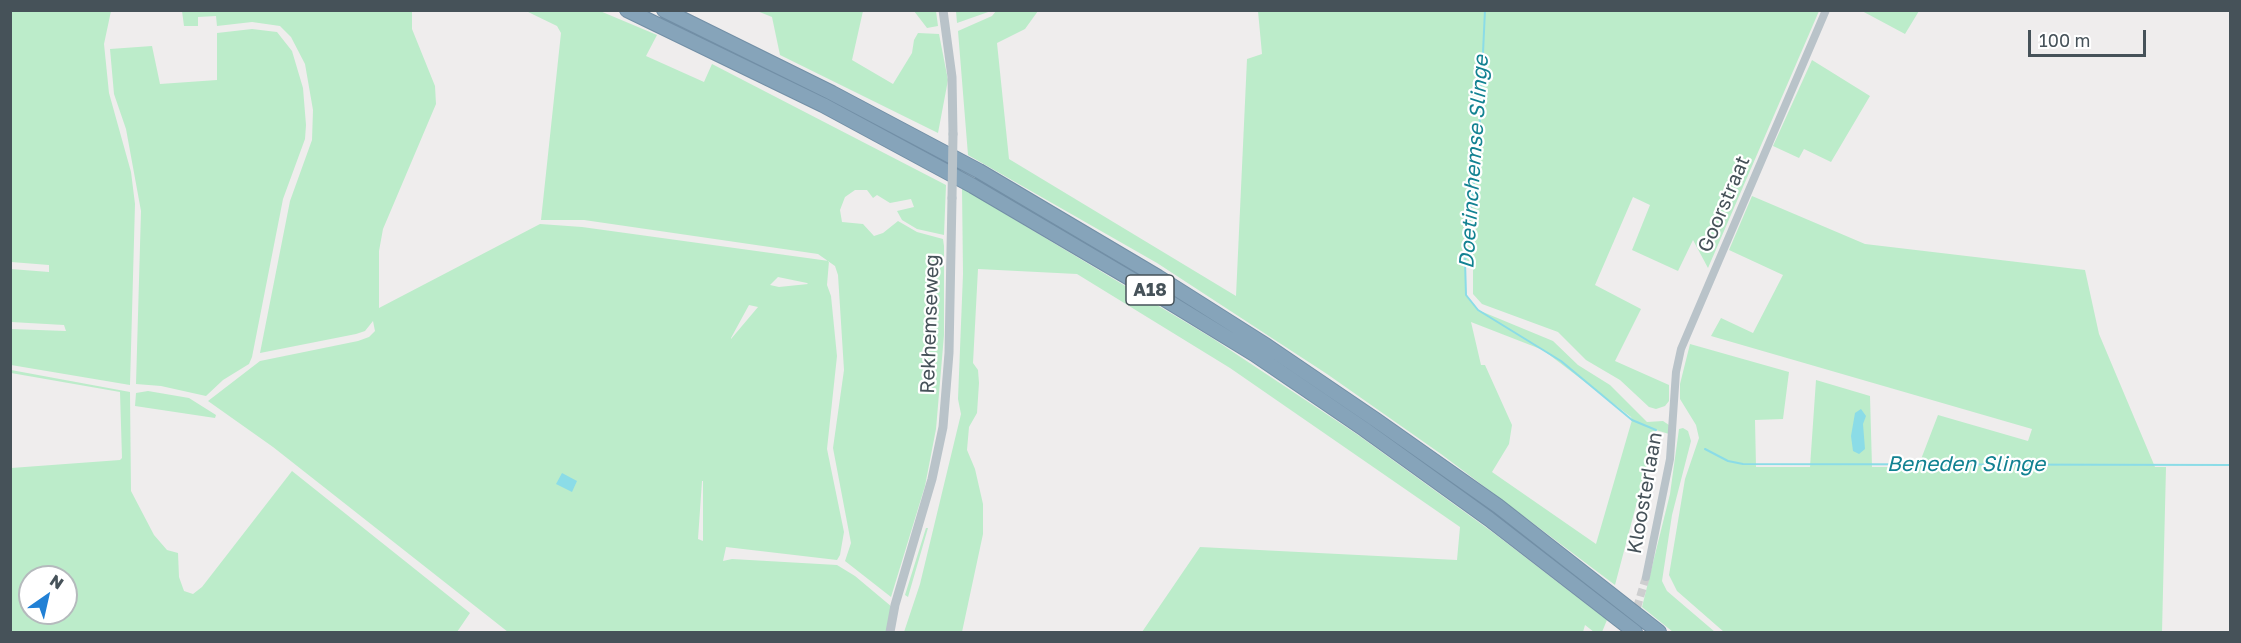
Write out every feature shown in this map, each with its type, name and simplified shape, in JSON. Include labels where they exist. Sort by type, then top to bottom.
[{"type":"highway","name":"A18","points":[[627,10],[842,115],[982,191],[1254,354],[1364,429],[1489,519],[1635,633]]},
{"type":"highway","name":"A18","points":[[663,10],[832,93],[979,171],[1188,296],[1267,346],[1498,506],[1659,633]]},
{"type":"street","name":"Rekhemseweg","points":[[890,633],[895,604],[933,479],[943,427],[949,353],[953,134],[952,77],[943,10]]},
{"type":"street","name":"Goorstraat","points":[[1675,415],[1676,372],[1681,349],[1826,10]]},
{"type":"street","name":"Kloosterlaan","points":[[1646,577],[1664,495],[1675,415]]},
{"type":"green space","points":[[11,10],[111,11],[104,44],[109,93],[131,172],[135,204],[130,385],[11,365],[11,329],[66,331],[64,325],[11,322],[11,269],[49,272],[49,265],[11,262]]},
{"type":"green space","points":[[956,10],[991,11],[957,23]]},
{"type":"green space","points":[[1919,10],[1905,34],[1862,11]]},
{"type":"green space","points":[[182,11],[412,11],[412,29],[435,86],[436,104],[383,229],[379,251],[379,308],[540,224],[582,227],[829,261],[827,285],[831,296],[837,356],[827,449],[844,532],[840,555],[837,560],[726,547],[723,561],[732,559],[837,565],[855,576],[892,607],[888,632],[508,632],[273,447],[208,401],[260,361],[358,341],[369,337],[375,331],[373,321],[365,331],[356,334],[260,353],[290,201],[312,140],[313,110],[305,64],[291,37],[280,26],[252,22],[217,26],[216,16],[198,17],[198,26],[184,26]],"holes":[[[778,277],[807,283],[808,284],[779,287],[770,285]],[[749,305],[758,307],[731,339]],[[702,481],[703,481],[703,541],[698,539]]]},
{"type":"green space","points":[[526,11],[600,11],[657,35],[646,56],[704,82],[712,64],[946,185],[944,235],[917,229],[902,220],[897,211],[914,207],[911,199],[890,203],[877,195],[873,198],[867,190],[855,190],[845,197],[840,210],[842,222],[863,224],[874,236],[883,233],[898,221],[917,232],[943,239],[944,246],[944,335],[936,429],[925,486],[891,597],[845,561],[851,543],[833,448],[844,370],[838,275],[835,266],[818,254],[584,220],[541,220],[561,33],[557,26]]},
{"type":"green space","points":[[757,11],[863,11],[852,60],[893,84],[912,53],[914,40],[918,33],[939,34],[948,80],[938,133],[780,55],[772,17]]},
{"type":"green space","points":[[914,11],[936,11],[938,26],[927,28]]},
{"type":"green space","points":[[996,11],[1038,11],[1025,29],[997,43],[1009,159],[1236,296],[1247,59],[1262,54],[1258,11],[1819,11],[1708,268],[1693,240],[1678,271],[1632,250],[1650,205],[1633,197],[1595,285],[1641,309],[1615,361],[1669,385],[1669,401],[1665,406],[1656,409],[1649,407],[1620,380],[1586,360],[1558,332],[1482,304],[1473,294],[1473,262],[1465,262],[1466,295],[1478,310],[1553,341],[1578,365],[1610,385],[1647,422],[1663,421],[1669,425],[1669,434],[1656,430],[1615,585],[1441,454],[1327,374],[1157,263],[968,155],[958,31],[992,16]],"holes":[[[1471,322],[1543,350],[1632,420],[1596,544],[1492,472],[1509,444],[1512,425],[1485,365],[1481,365]]]},
{"type":"green space","points":[[252,29],[277,32],[292,51],[303,88],[306,125],[305,139],[283,199],[252,357],[249,364],[223,380],[206,396],[161,386],[136,384],[141,211],[126,129],[114,94],[110,49],[152,46],[160,84],[217,80],[217,33]]},
{"type":"green space","points":[[1812,60],[1870,96],[1831,162],[1804,149],[1799,158],[1773,146]]},
{"type":"green space","points":[[962,188],[1212,338],[1358,435],[1495,534],[1607,620],[1602,632],[1594,632],[1585,625],[1583,632],[1142,632],[1200,547],[1457,560],[1460,527],[1230,368],[1077,274],[978,269],[973,363],[978,370],[979,383],[977,413],[969,427],[967,450],[975,469],[983,504],[983,534],[962,632],[904,632],[920,584],[961,414],[958,399],[963,274]]},
{"type":"green space","points":[[1752,196],[1865,244],[2085,270],[2099,334],[2155,467],[2166,467],[2162,632],[1724,632],[1677,591],[1669,575],[1685,479],[1699,438],[1696,425],[1680,399],[1680,384],[1690,344],[1789,372],[1783,419],[1755,420],[1756,467],[1810,467],[1816,380],[1870,396],[1872,467],[1918,467],[1938,415],[2028,441],[2032,429],[1711,336],[1721,318],[1753,333],[1783,275],[1729,250]]},
{"type":"green space","points":[[11,370],[130,392],[131,491],[154,535],[167,550],[178,553],[179,577],[184,591],[193,594],[202,587],[292,471],[470,613],[457,632],[11,632],[11,468],[120,460],[122,458],[120,392],[11,373]]},
{"type":"green space","points":[[148,391],[189,398],[216,415],[215,418],[135,406],[136,393]]},
{"type":"green space","points":[[1683,428],[1688,431],[1691,441],[1672,515],[1662,581],[1667,591],[1715,632],[1673,632],[1642,607],[1670,494],[1679,429]]},
{"type":"green space","points":[[926,528],[928,528],[908,597],[905,595]]},
{"type":"water","points":[[1861,409],[1866,416],[1863,424],[1865,449],[1859,454],[1853,451],[1851,436],[1855,413]]},
{"type":"water","points":[[562,473],[577,481],[572,492],[556,484]]},
{"type":"waterway","name":"Doetinchemse Slinge","points":[[1485,10],[1479,138],[1465,261],[1466,295],[1478,310],[1561,361],[1632,420],[1656,430]]},
{"type":"waterway","name":"Beneden Slinge","points":[[1705,449],[1728,461],[1743,464],[2230,465]]},
{"type":"tunnel","points":[[1630,631],[1646,577]]}]
